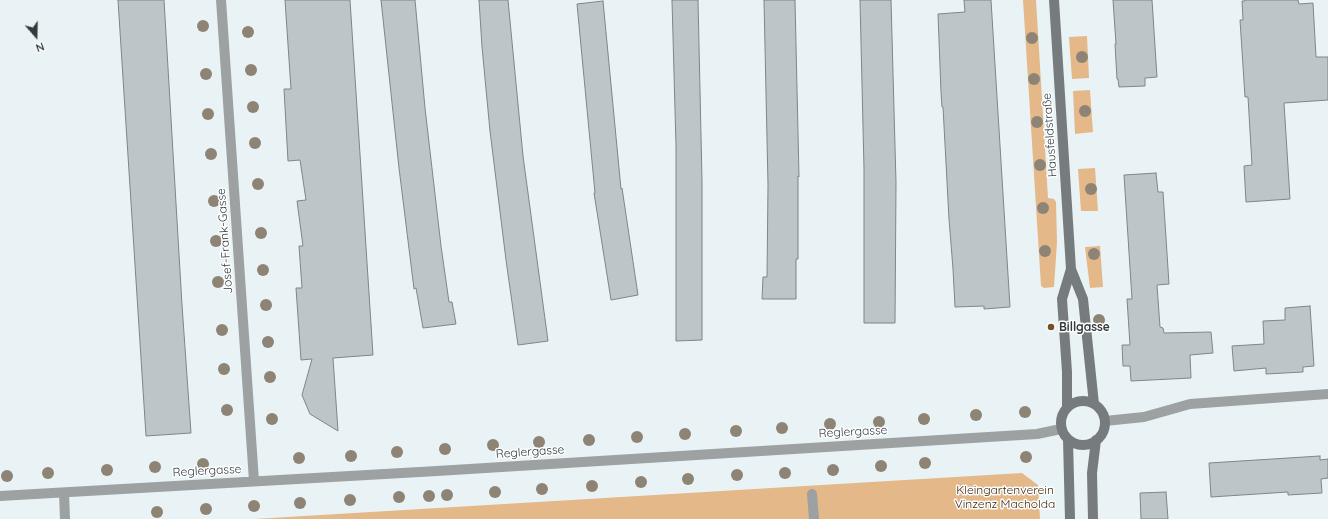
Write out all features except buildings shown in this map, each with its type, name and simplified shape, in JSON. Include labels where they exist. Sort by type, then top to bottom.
[{"type":"street","name":"Josef-Frank-Gasse","points":[[221,0],[254,481]]},
{"type":"street","name":"Hausfeldstraße","points":[[1054,0],[1071,269],[1083,299],[1094,404]]},
{"type":"street","name":"Hausfeldstraße","points":[[1067,407],[1067,372],[1062,299],[1071,269]]},
{"type":"street","points":[[1105,421],[1144,417],[1190,404],[1328,394]]},
{"type":"street","points":[[1087,401],[1094,404],[1102,412],[1105,421],[1103,431],[1096,440],[1090,444],[1082,445],[1074,443],[1068,439],[1061,429],[1061,418],[1067,407],[1073,402],[1087,401]]},
{"type":"street","name":"Reglergasse","points":[[0,496],[1037,434],[1061,429]]},
{"type":"street","points":[[1068,439],[1070,519]]},
{"type":"street","points":[[1093,519],[1092,473],[1096,440]]},
{"type":"street","points":[[64,492],[65,519]]},
{"type":"street","points":[[812,494],[814,519]]},
{"type":"green space","points":[[1023,0],[1036,0],[1048,198],[1054,199],[1056,202],[1057,242],[1054,287],[1044,288],[1041,286]]},
{"type":"green space","points":[[1087,36],[1089,78],[1072,79],[1069,37]]},
{"type":"green space","points":[[1090,90],[1093,132],[1075,134],[1073,91]]},
{"type":"green space","points":[[1095,168],[1098,211],[1081,211],[1078,169]]},
{"type":"green space","points":[[1100,246],[1103,287],[1090,288],[1085,247]]},
{"type":"green space","name":"Kleingartenverein Vinzenz Macholda","points":[[1022,473],[1038,485],[1040,519],[254,519]]},
{"type":"place","name":"Billgasse","points":[[1051,327]]}]
